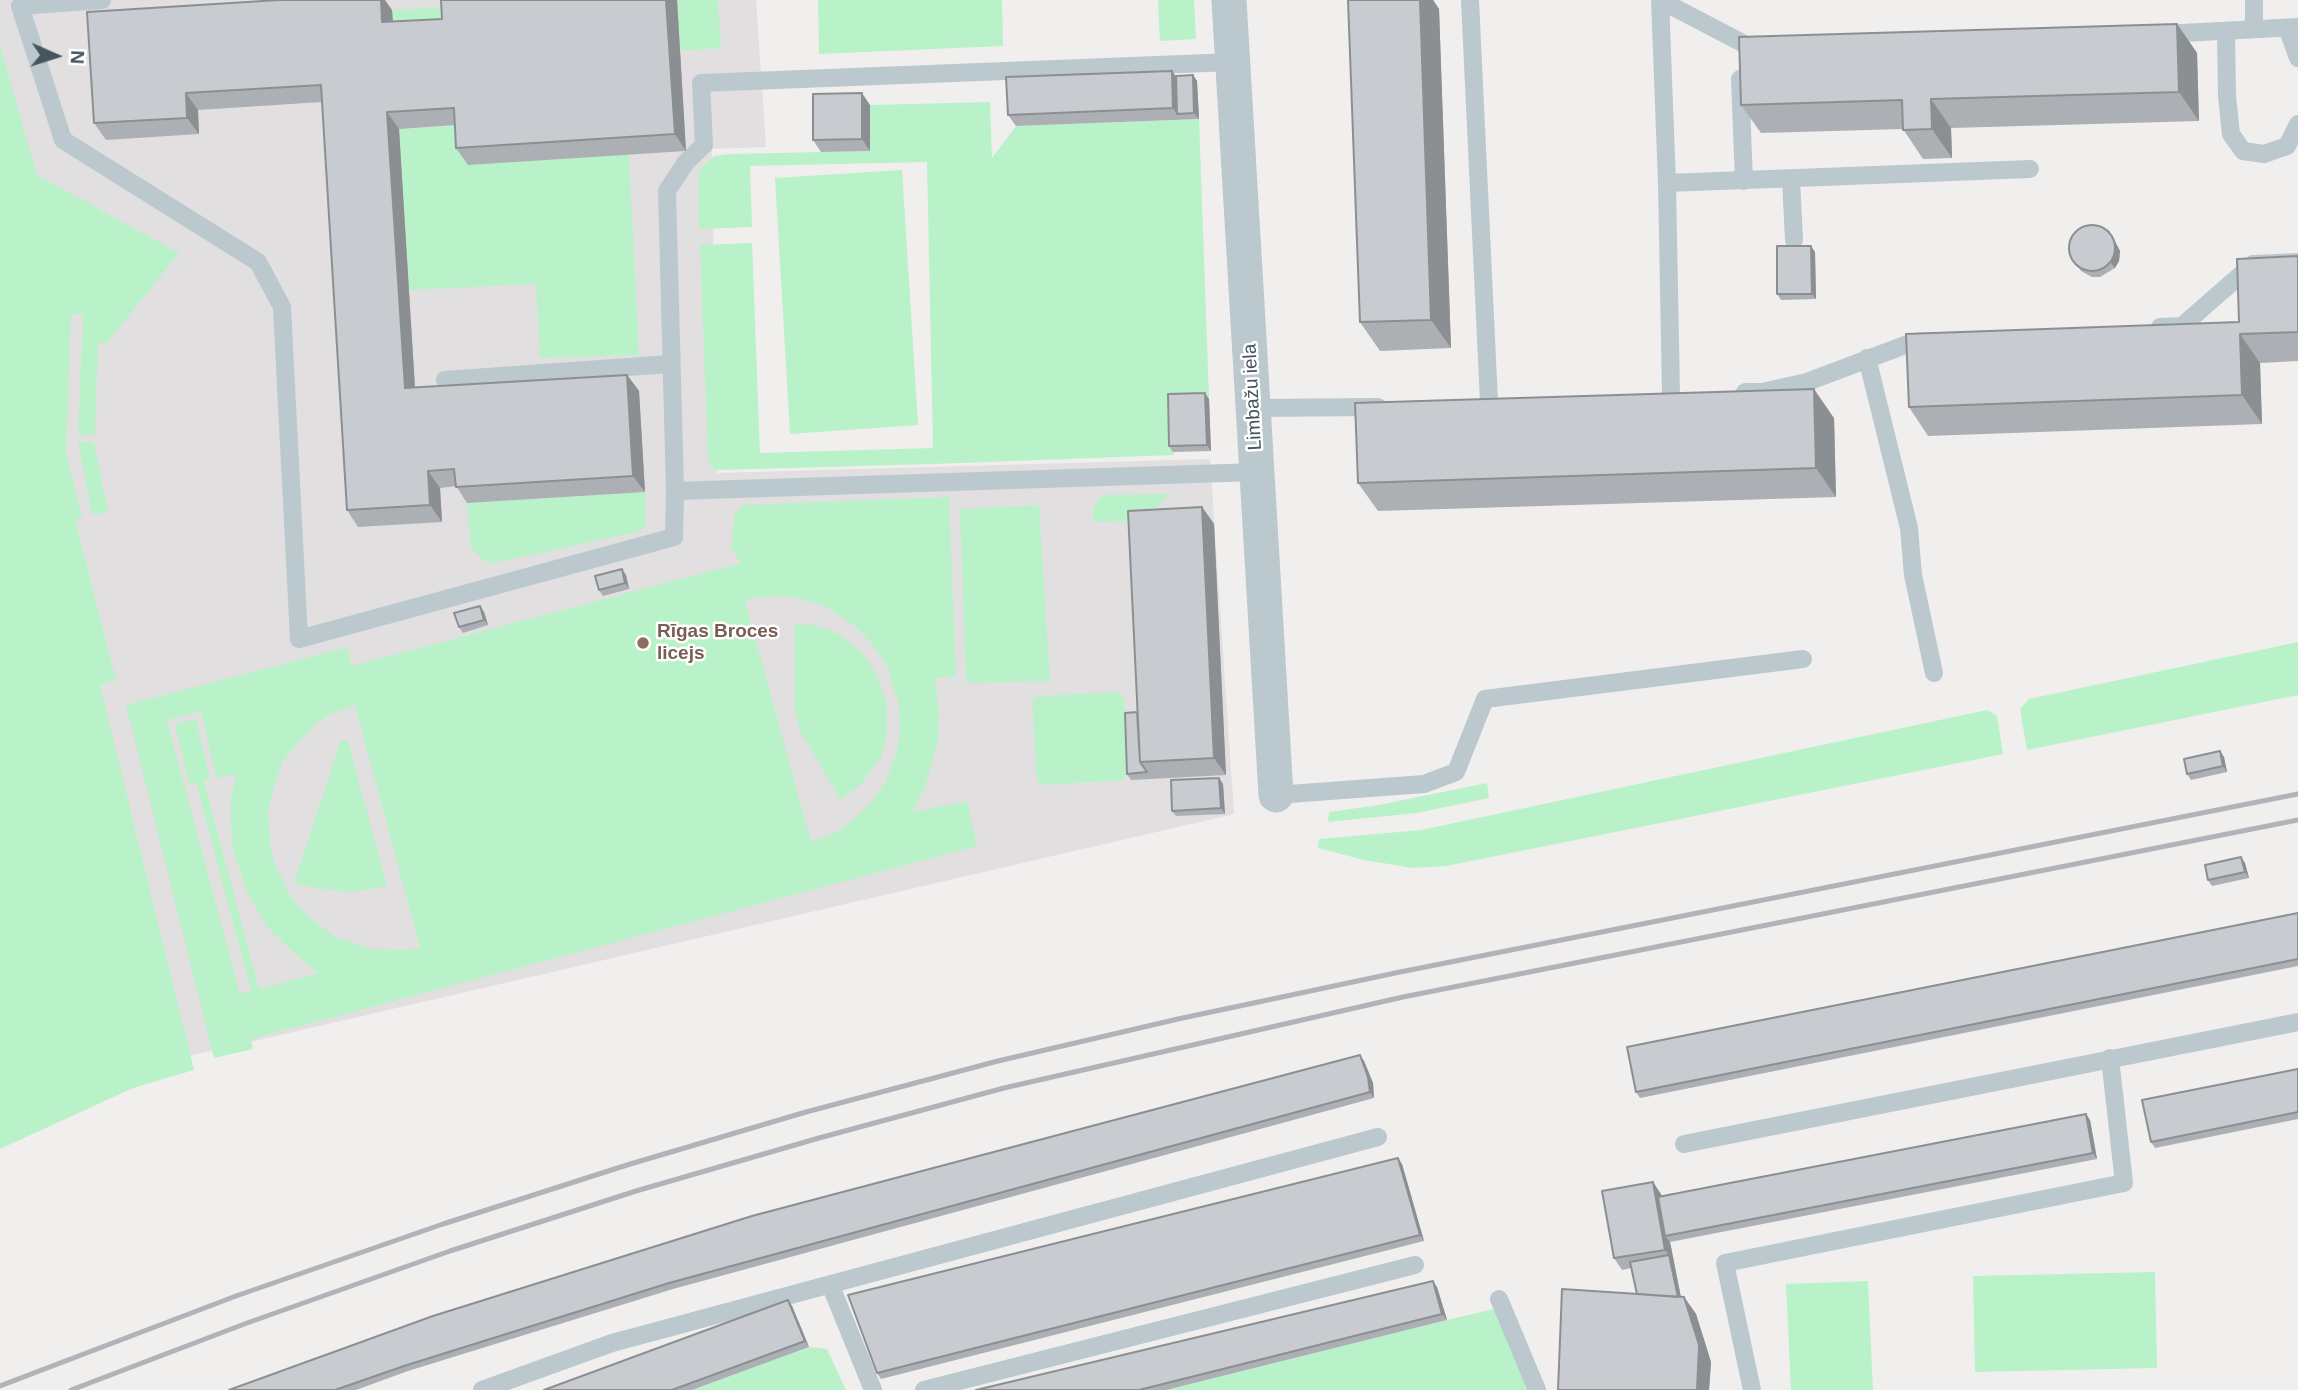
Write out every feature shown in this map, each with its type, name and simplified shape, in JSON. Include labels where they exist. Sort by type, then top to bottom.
[{"type":"street","name":"Limbažu iela","points":[[1229,0],[1276,795]]},
{"type":"lane","points":[[102,0],[20,6],[63,140],[258,261],[282,307],[299,639],[674,537],[667,191],[686,162],[704,145],[701,83],[1233,62]]},
{"type":"lane","points":[[1470,0],[1489,402]]},
{"type":"lane","points":[[1671,394],[1660,0],[1752,48],[1778,50]]},
{"type":"lane","points":[[2254,0],[2254,29]]},
{"type":"lane","points":[[2145,34],[2292,27],[2298,58]]},
{"type":"lane","points":[[2226,31],[2227,96],[2231,134],[2243,151],[2264,155],[2287,146],[2298,124]]},
{"type":"lane","points":[[1740,79],[1744,181]]},
{"type":"lane","points":[[1667,183],[2030,169]]},
{"type":"lane","points":[[1791,179],[1794,240]]},
{"type":"lane","points":[[2142,328],[2182,326],[2253,264],[2298,262]]},
{"type":"lane","points":[[1723,393],[1762,392],[1807,382],[1913,342],[1940,340]]},
{"type":"lane","points":[[1867,358],[1909,528],[1913,575],[1934,673]]},
{"type":"lane","points":[[445,380],[670,364]]},
{"type":"lane","points":[[1254,408],[1401,406]]},
{"type":"lane","points":[[675,491],[1257,472]]},
{"type":"lane","points":[[1276,795],[1424,784],[1456,772],[1485,699],[1803,659]]},
{"type":"lane","points":[[1684,1144],[2298,1022]]},
{"type":"lane","points":[[1752,1390],[1725,1263],[2124,1183],[2110,1058]]},
{"type":"lane","points":[[482,1390],[612,1343],[1378,1137]]},
{"type":"lane","points":[[924,1390],[1415,1265]]},
{"type":"lane","points":[[830,1284],[873,1390]]},
{"type":"lane","points":[[1499,1299],[1537,1390]]},
{"type":"shaded area","name":"Rīgas Broces licejs","points":[[0,0],[756,0],[766,147],[712,149],[717,473],[1210,459],[1234,814],[155,1064],[0,344]]},
{"type":"green space","points":[[677,0],[718,0],[721,48],[680,51]]},
{"type":"green space","points":[[818,0],[1002,0],[1003,46],[819,54]]},
{"type":"green space","points":[[1158,0],[1194,0],[1196,39],[1160,41]]},
{"type":"green space","points":[[452,7],[454,36],[394,39],[392,10]]},
{"type":"green space","points":[[0,46],[37,175],[179,253],[106,344],[98,343],[95,435],[78,435],[83,315],[71,314],[66,451],[82,518],[75,519],[116,680],[100,685],[194,1070],[133,1088],[0,1149]]},
{"type":"green space","points":[[990,102],[992,158],[1016,126],[1199,119],[1209,399],[1172,400],[1174,455],[713,469],[708,458],[700,245],[752,243],[760,453],[933,448],[927,162],[750,166],[752,227],[699,229],[700,168],[715,156],[729,154],[870,151],[870,105]]},
{"type":"green space","points":[[466,125],[629,155],[639,355],[540,358],[536,284],[409,290],[399,129]]},
{"type":"green space","points":[[902,170],[918,425],[790,434],[775,178]]},
{"type":"green space","points":[[78,442],[94,443],[108,512],[92,515]]},
{"type":"green space","points":[[645,492],[646,525],[637,532],[495,563],[487,562],[471,548],[467,503]]},
{"type":"green space","points":[[1170,494],[1141,521],[1093,522],[1093,508],[1105,495]]},
{"type":"green space","points":[[949,497],[956,677],[935,678],[939,713],[937,745],[925,787],[912,812],[967,801],[977,846],[251,1039],[253,1049],[214,1058],[126,705],[348,647],[351,666],[741,563],[731,548],[735,513],[744,505]],"holes":[[[787,596],[823,605],[856,627],[886,664],[899,704],[900,729],[896,755],[885,782],[874,799],[854,819],[837,832],[811,842],[745,601],[758,597]],[[355,705],[420,948],[372,949],[335,937],[296,903],[274,861],[268,811],[282,763],[290,751],[327,716]],[[201,712],[216,778],[236,774],[231,800],[233,848],[246,890],[268,928],[319,973],[259,989],[204,781],[210,779],[196,719],[175,724],[189,784],[196,783],[251,991],[240,994],[167,720]]]},
{"type":"green space","points":[[1039,505],[1050,681],[966,683],[960,509]]},
{"type":"green space","points":[[795,624],[828,629],[843,637],[862,653],[875,671],[887,703],[887,734],[881,757],[862,783],[841,800],[800,731],[794,708]]},
{"type":"green space","points":[[2298,642],[2298,695],[2027,750],[2020,709],[2029,699]]},
{"type":"green space","points":[[1119,692],[1124,698],[1127,774],[1123,780],[1042,785],[1037,780],[1032,701],[1037,696]]},
{"type":"green space","points":[[1987,710],[1997,716],[2003,754],[1446,866],[1413,868],[1364,860],[1318,848],[1319,839],[1421,830]]},
{"type":"green space","points":[[341,740],[348,741],[387,886],[353,892],[294,883]]},
{"type":"green space","points":[[1487,783],[1489,798],[1417,813],[1328,822],[1329,812],[1379,805]]},
{"type":"green space","points":[[2155,1272],[2157,1368],[1975,1372],[1973,1276]]},
{"type":"green space","points":[[1868,1281],[1873,1390],[1791,1390],[1786,1284]]},
{"type":"green space","points":[[1494,1309],[1529,1390],[1166,1390],[1447,1320]]},
{"type":"green space","points":[[809,1347],[827,1349],[846,1390],[692,1390]]},
{"type":"building","points":[[279,0],[381,0],[382,22],[442,19],[441,0],[666,0],[675,134],[456,148],[454,108],[387,112],[405,388],[627,375],[633,476],[456,487],[454,469],[428,471],[430,505],[347,510],[321,85],[186,93],[187,118],[94,123],[87,12]]},
{"type":"building","points":[[1348,0],[1420,0],[1431,320],[1360,322]]},
{"type":"building","points":[[2177,24],[2179,92],[1931,99],[1932,129],[1903,130],[1902,100],[1741,105],[1739,37]]},
{"type":"building","points":[[1172,71],[1173,108],[1008,115],[1006,77]]},
{"type":"building","points":[[1193,75],[1194,113],[1177,114],[1176,76]]},
{"type":"building","points":[[862,93],[862,139],[813,140],[813,94]]},
{"type":"building","points":[[2092,225],[2108,232],[2115,248],[2108,264],[2092,271],[2076,264],[2069,248],[2076,232]]},
{"type":"building","points":[[1777,246],[1811,246],[1812,294],[1777,294]]},
{"type":"building","points":[[2298,256],[2298,332],[2240,334],[2242,395],[1909,407],[1906,334],[2239,322],[2237,259]]},
{"type":"building","points":[[1814,389],[1816,468],[1358,483],[1355,403]]},
{"type":"building","points":[[1205,393],[1207,445],[1169,446],[1168,394]]},
{"type":"building","points":[[1202,507],[1214,758],[1140,762],[1128,511]]},
{"type":"building","points":[[622,569],[625,583],[599,590],[595,576]]},
{"type":"building","points":[[480,606],[484,620],[459,627],[454,613]]},
{"type":"building","points":[[1137,712],[1140,762],[1147,772],[1127,774],[1125,713]]},
{"type":"building","points":[[2220,751],[2223,766],[2187,774],[2184,759]]},
{"type":"building","points":[[1219,778],[1221,808],[1172,811],[1171,780]]},
{"type":"building","points":[[2241,857],[2245,872],[2208,880],[2205,865]]},
{"type":"building","points":[[2298,913],[2298,959],[1636,1092],[1627,1047]]},
{"type":"building","points":[[1360,1055],[1370,1092],[669,1283],[335,1390],[229,1390],[433,1316],[752,1216]]},
{"type":"building","points":[[2298,1069],[2298,1112],[2151,1142],[2142,1100]]},
{"type":"building","points":[[2086,1114],[2093,1153],[1665,1236],[1658,1197]]},
{"type":"building","points":[[1398,1158],[1420,1235],[877,1373],[848,1295]]},
{"type":"building","points":[[1653,1182],[1665,1250],[1614,1258],[1602,1191]]},
{"type":"building","points":[[1669,1255],[1678,1297],[1637,1294],[1630,1262]]},
{"type":"building","points":[[1433,1281],[1442,1314],[1139,1390],[976,1390]]},
{"type":"building","points":[[1562,1289],[1684,1297],[1699,1345],[1697,1390],[1558,1390]]},
{"type":"building","points":[[788,1300],[805,1341],[672,1390],[544,1390]]},
{"type":"railway","points":[[0,1386],[236,1296],[443,1224],[627,1165],[806,1112],[998,1061],[1400,972],[2298,794]]},
{"type":"railway","points":[[71,1390],[247,1323],[450,1251],[636,1191],[1004,1088],[1403,997],[2298,820]]},
{"type":"place","name":"Rīgas Broces licejs","points":[[643,643]]}]
